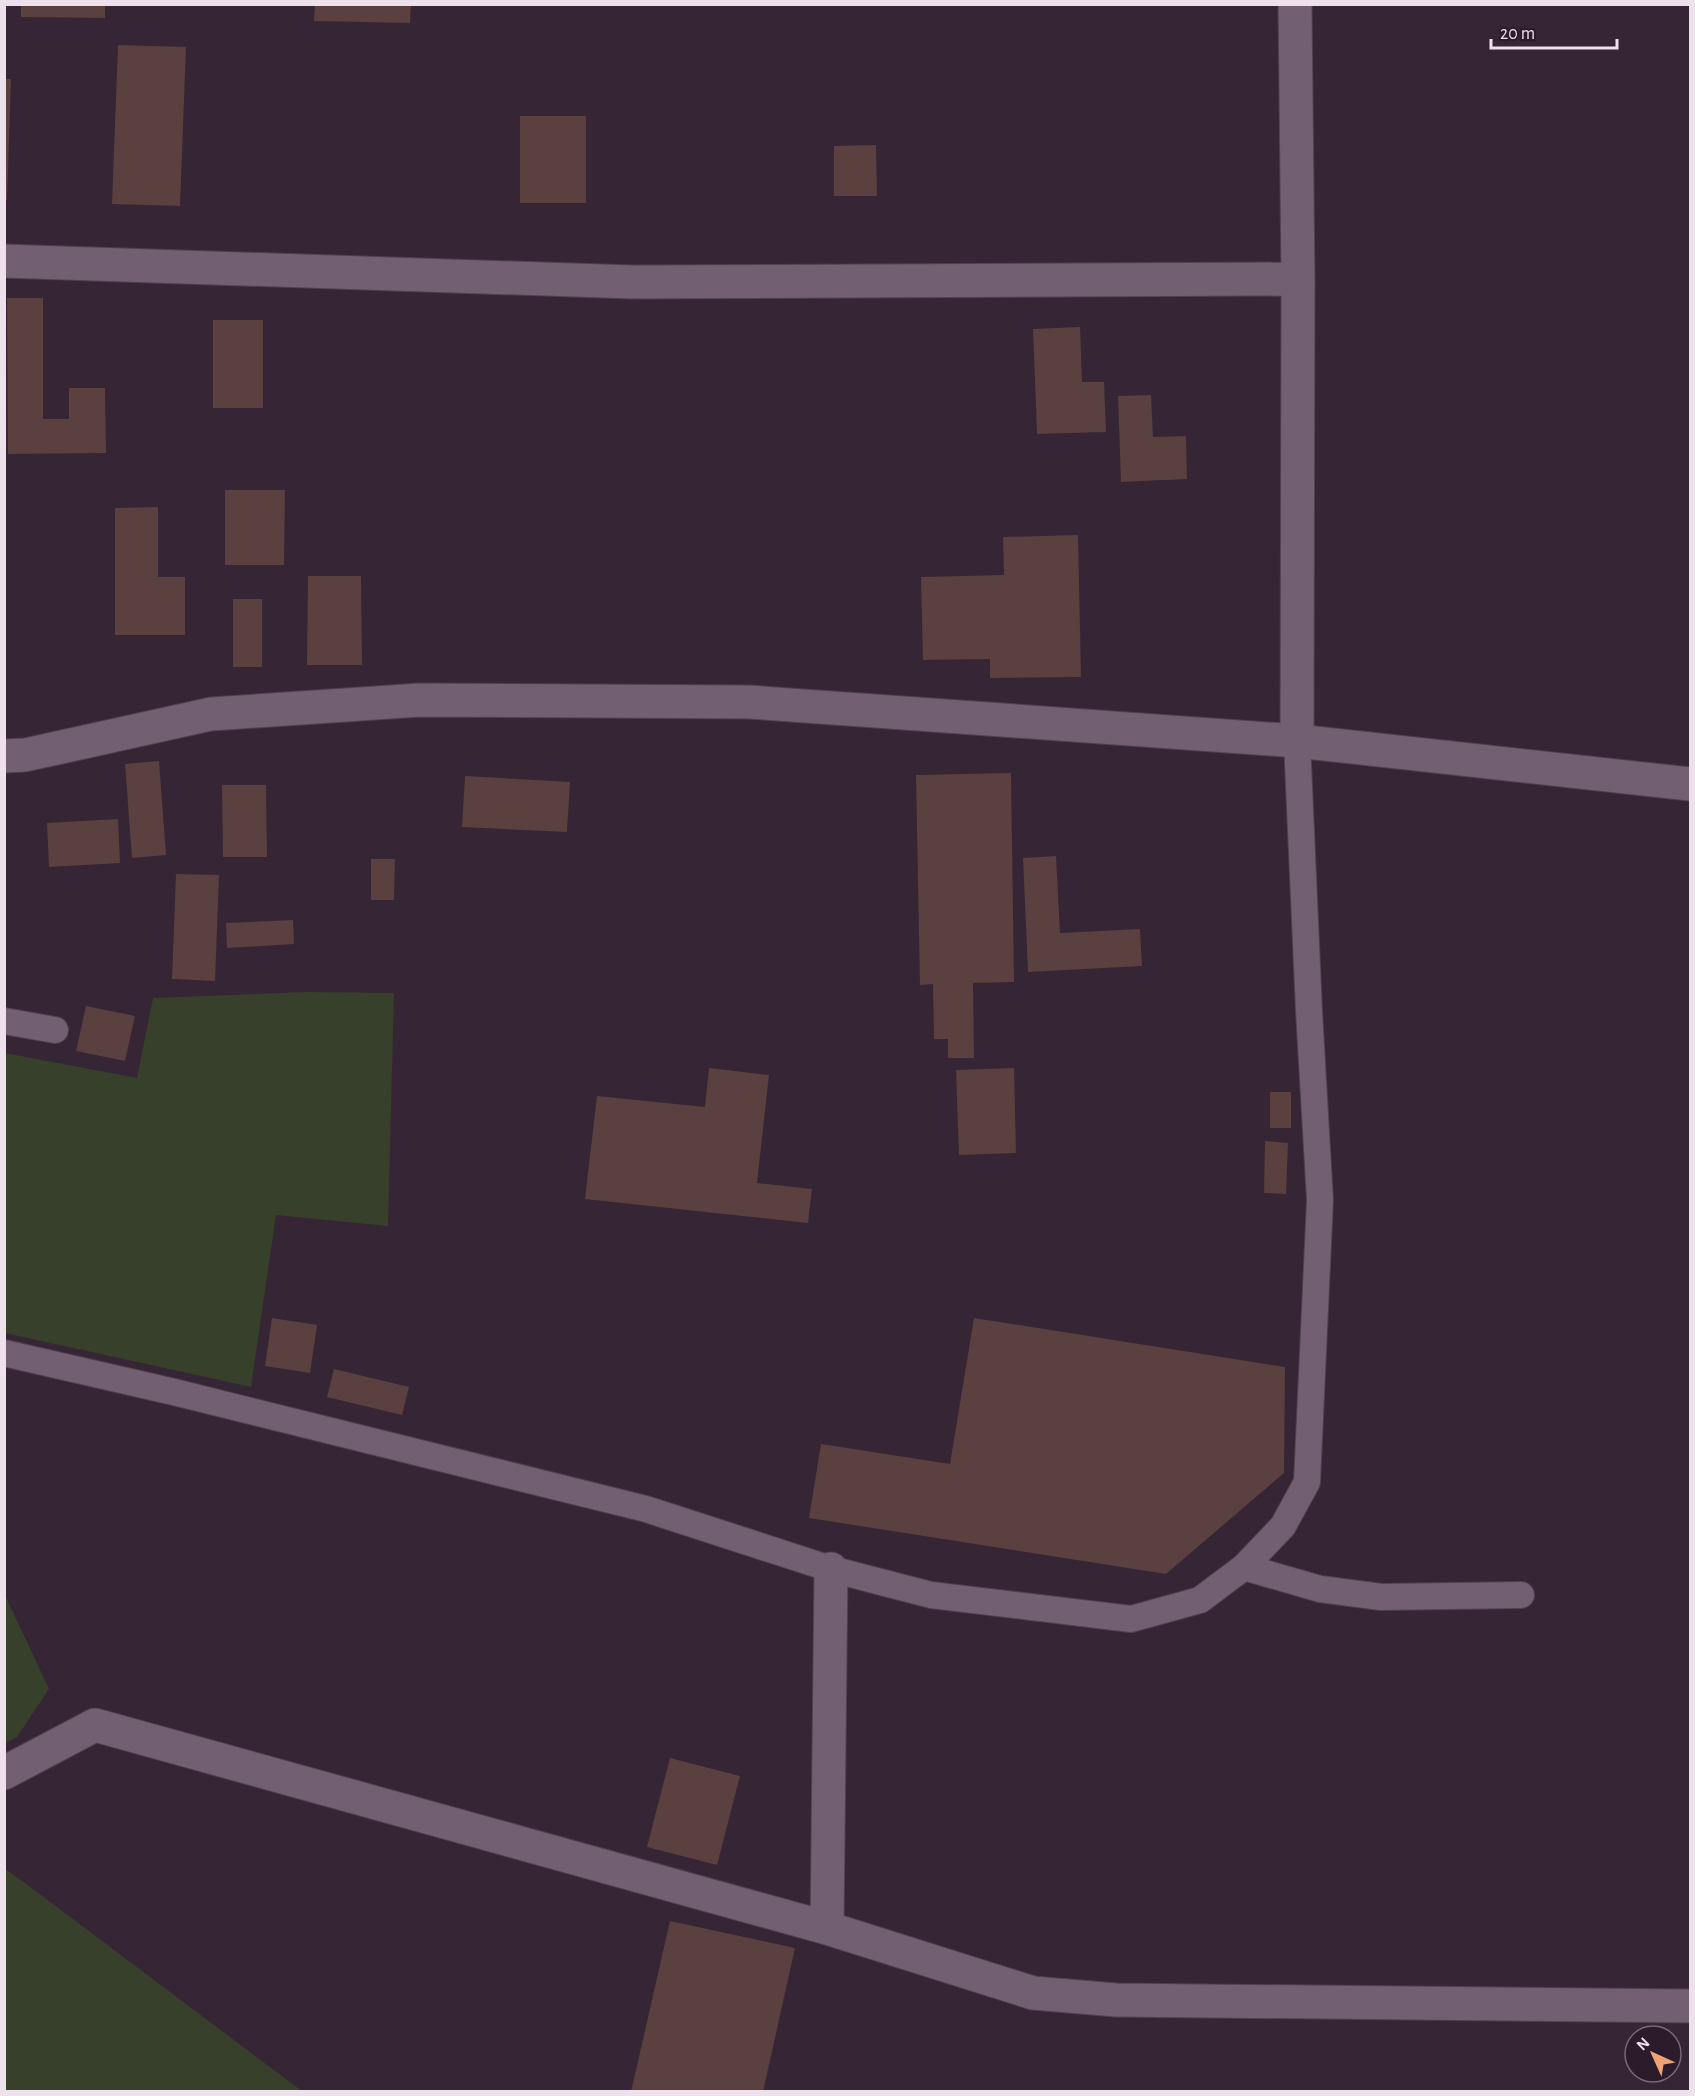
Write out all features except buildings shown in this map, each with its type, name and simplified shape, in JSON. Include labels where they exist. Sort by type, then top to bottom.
[{"type":"street","points":[[1295,4],[1298,279],[1298,741]]},
{"type":"street","points":[[4,261],[632,282],[1298,279]]},
{"type":"street","points":[[4,756],[26,755],[211,714],[420,700],[750,702],[1298,741],[1690,784]]},
{"type":"street","points":[[827,1928],[831,1569]]},
{"type":"street","points":[[4,1773],[94,1725],[827,1928],[1033,1993],[1116,2000],[1690,2006]]},
{"type":"lane","points":[[4,1353],[185,1395],[646,1509],[831,1569],[931,1595],[1131,1619],[1200,1600],[1244,1567],[1283,1526],[1307,1482],[1320,1200],[1309,1011],[1298,741]]},
{"type":"lane","points":[[4,1021],[55,1030]]},
{"type":"lane","points":[[1244,1567],[1320,1589],[1381,1597],[1521,1595]]},
{"type":"green space","points":[[308,992],[394,993],[388,1226],[276,1215],[251,1387],[5,1333],[5,1053],[137,1078],[153,998]]},
{"type":"green space","points":[[5,1595],[49,1689],[17,1737],[5,1743]]},
{"type":"green space","points":[[5,1869],[25,1883],[302,2091],[5,2091]]}]
